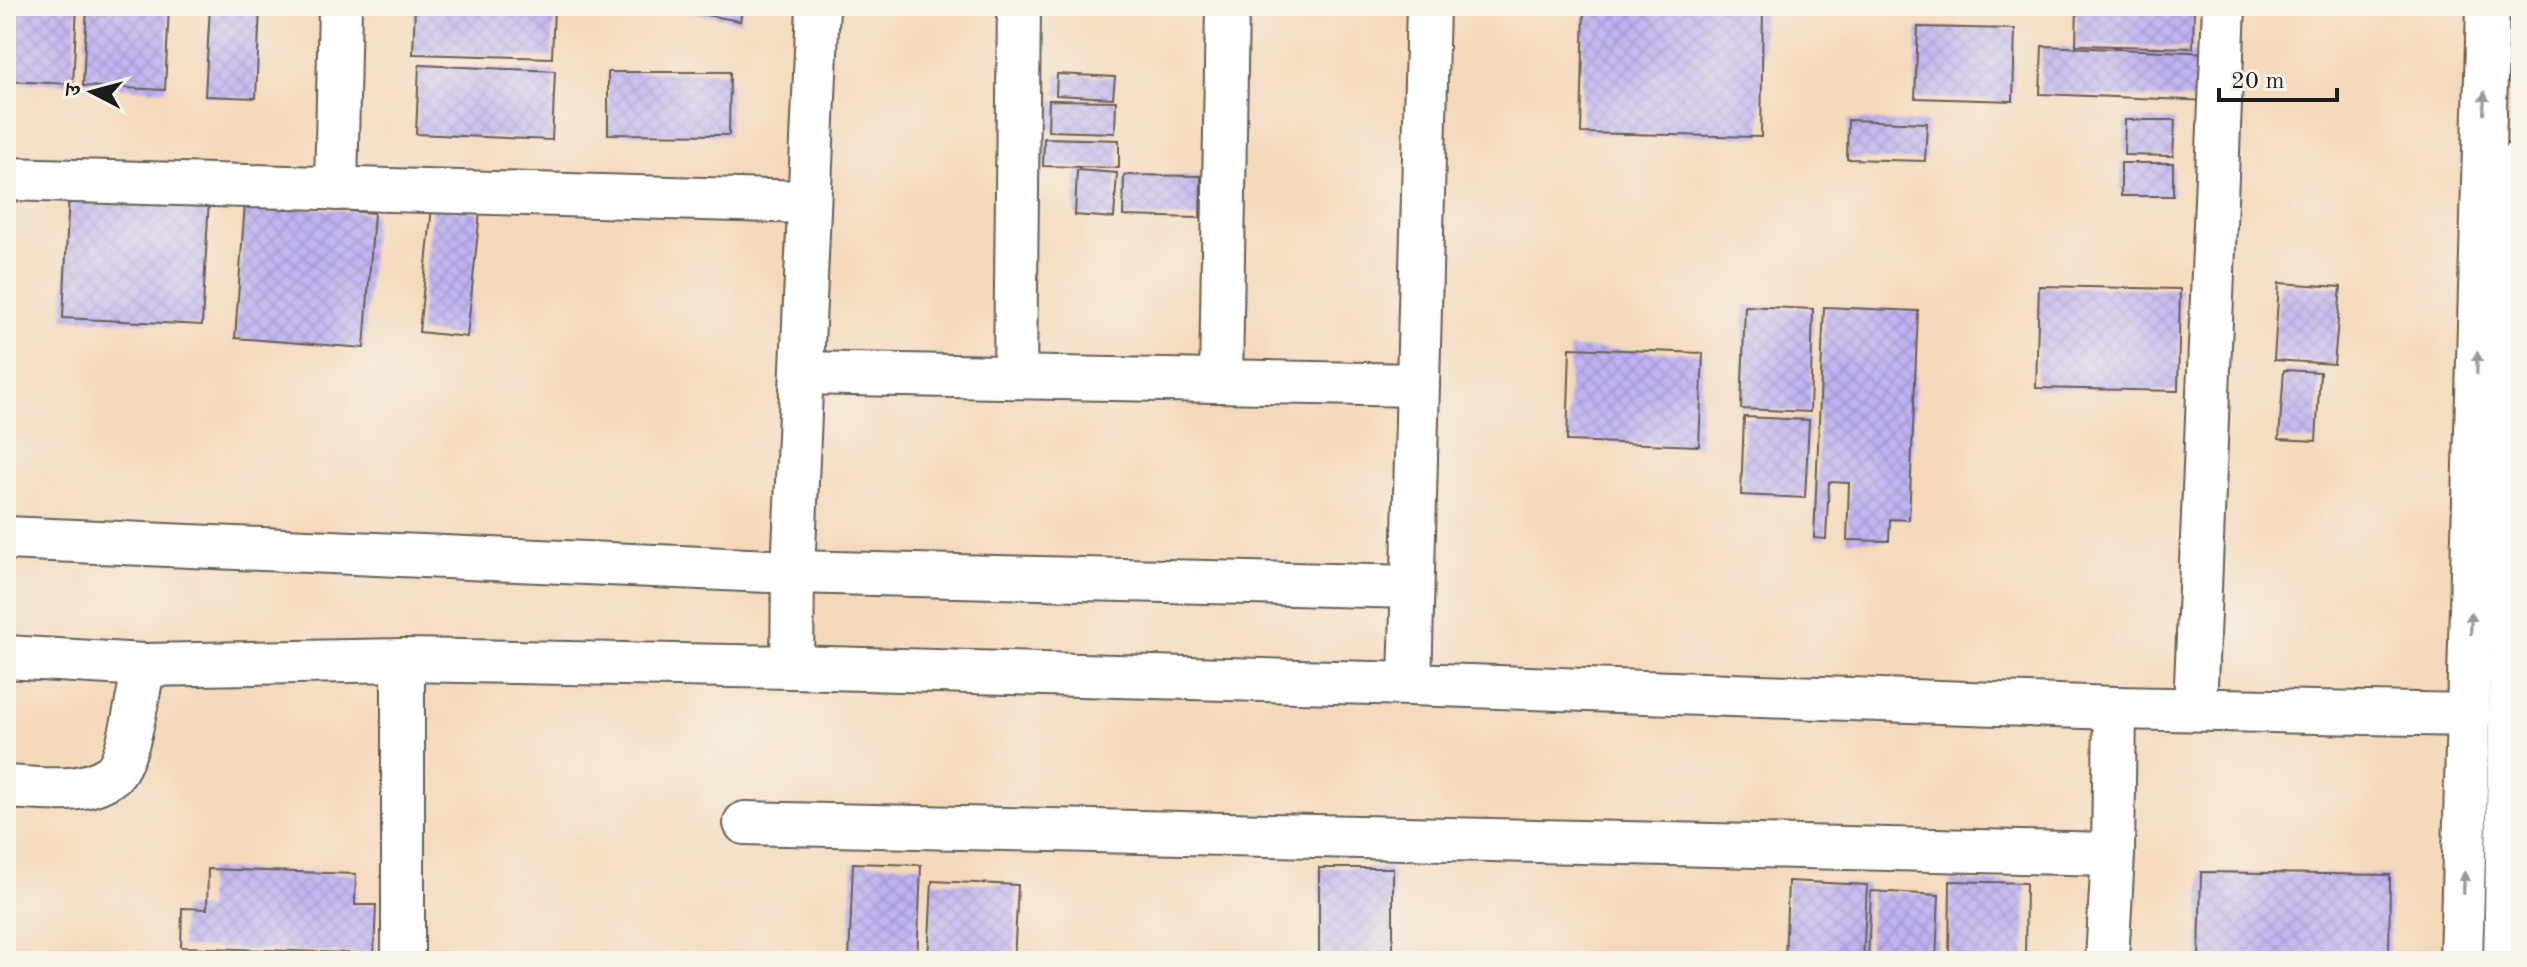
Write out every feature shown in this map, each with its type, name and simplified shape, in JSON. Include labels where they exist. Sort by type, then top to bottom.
[{"type":"street","points":[[336,189],[340,6]]},
{"type":"street","points":[[792,667],[793,572],[818,6]]},
{"type":"street","points":[[1015,377],[1019,6]]},
{"type":"street","points":[[1221,381],[1227,6]]},
{"type":"street","points":[[1410,684],[1428,6]]},
{"type":"street","points":[[2195,709],[2224,6]]},
{"type":"street","points":[[2488,6],[2507,189],[2505,961]]},
{"type":"street","points":[[2461,961],[2469,715],[2507,189],[2521,161]]},
{"type":"street","points":[[6,179],[809,202]]},
{"type":"street","points":[[802,373],[1418,385]]},
{"type":"street","points":[[6,538],[793,572],[1412,587]]},
{"type":"street","points":[[6,657],[144,665],[403,660],[792,667],[2115,708],[2469,715]]},
{"type":"street","points":[[403,660],[403,961]]},
{"type":"street","points":[[6,787],[70,789],[95,784],[113,775],[124,756],[144,665]]},
{"type":"street","points":[[2107,961],[2113,854],[2115,708]]},
{"type":"street","points":[[745,823],[2113,854]]},
{"type":"building","points":[[6,6],[77,6],[73,84],[6,81]]},
{"type":"building","points":[[87,6],[169,6],[165,90],[83,86]]},
{"type":"building","points":[[210,6],[260,6],[256,98],[205,96]]},
{"type":"building","points":[[415,6],[554,6],[552,58],[413,54]]},
{"type":"building","points":[[656,6],[743,6],[740,21]]},
{"type":"building","points":[[1584,6],[1763,6],[1761,137],[1581,133]]},
{"type":"building","points":[[2077,6],[2194,7],[2193,48],[2076,45]]},
{"type":"building","points":[[1918,27],[2015,29],[2013,101],[1915,98]]},
{"type":"building","points":[[2042,46],[2213,53],[2211,101],[2040,94]]},
{"type":"building","points":[[419,65],[555,71],[552,140],[416,134]]},
{"type":"building","points":[[608,72],[730,72],[729,135],[608,134]]},
{"type":"building","points":[[1057,74],[1115,77],[1113,98],[1056,95]]},
{"type":"building","points":[[1049,100],[1116,101],[1115,133],[1048,131]]},
{"type":"building","points":[[1848,120],[1927,123],[1925,161],[1847,159]]},
{"type":"building","points":[[2125,120],[2175,120],[2173,156],[2124,155]]},
{"type":"building","points":[[1044,138],[1119,140],[1119,168],[1043,166]]},
{"type":"building","points":[[2121,163],[2173,163],[2173,196],[2121,196]]},
{"type":"building","points":[[1077,170],[1117,173],[1114,218],[1075,215]]},
{"type":"building","points":[[1124,175],[1201,176],[1200,218],[1123,216]]},
{"type":"building","points":[[69,192],[209,198],[202,325],[63,318]]},
{"type":"building","points":[[245,203],[374,213],[364,348],[235,338]]},
{"type":"building","points":[[432,207],[480,212],[467,337],[419,332]]},
{"type":"building","points":[[2279,283],[2341,287],[2334,364],[2274,360]]},
{"type":"building","points":[[2039,286],[2180,289],[2178,391],[2036,388]]},
{"type":"building","points":[[1745,306],[1813,309],[1810,412],[1741,409]]},
{"type":"building","points":[[1824,307],[1918,311],[1909,520],[1890,519],[1889,541],[1847,540],[1849,483],[1829,482],[1826,539],[1814,538]]},
{"type":"building","points":[[1570,348],[1703,353],[1699,446],[1567,441]]},
{"type":"building","points":[[2284,370],[2320,372],[2316,441],[2279,439]]},
{"type":"building","points":[[1744,417],[1809,420],[1805,498],[1741,495]]},
{"type":"building","points":[[853,863],[921,865],[917,961],[849,961]]},
{"type":"building","points":[[1319,868],[1393,868],[1393,959],[1319,959]]},
{"type":"building","points":[[208,869],[356,874],[355,905],[376,905],[374,954],[181,947],[182,908],[207,909]]},
{"type":"building","points":[[2201,872],[2390,875],[2389,961],[2199,961]]},
{"type":"building","points":[[932,881],[1018,885],[1014,961],[928,961]]},
{"type":"building","points":[[1788,881],[1867,885],[1863,961],[1785,961]]},
{"type":"building","points":[[1950,881],[2026,883],[2025,961],[1949,961]]},
{"type":"building","points":[[1871,891],[1939,895],[1936,961],[1868,961]]}]
